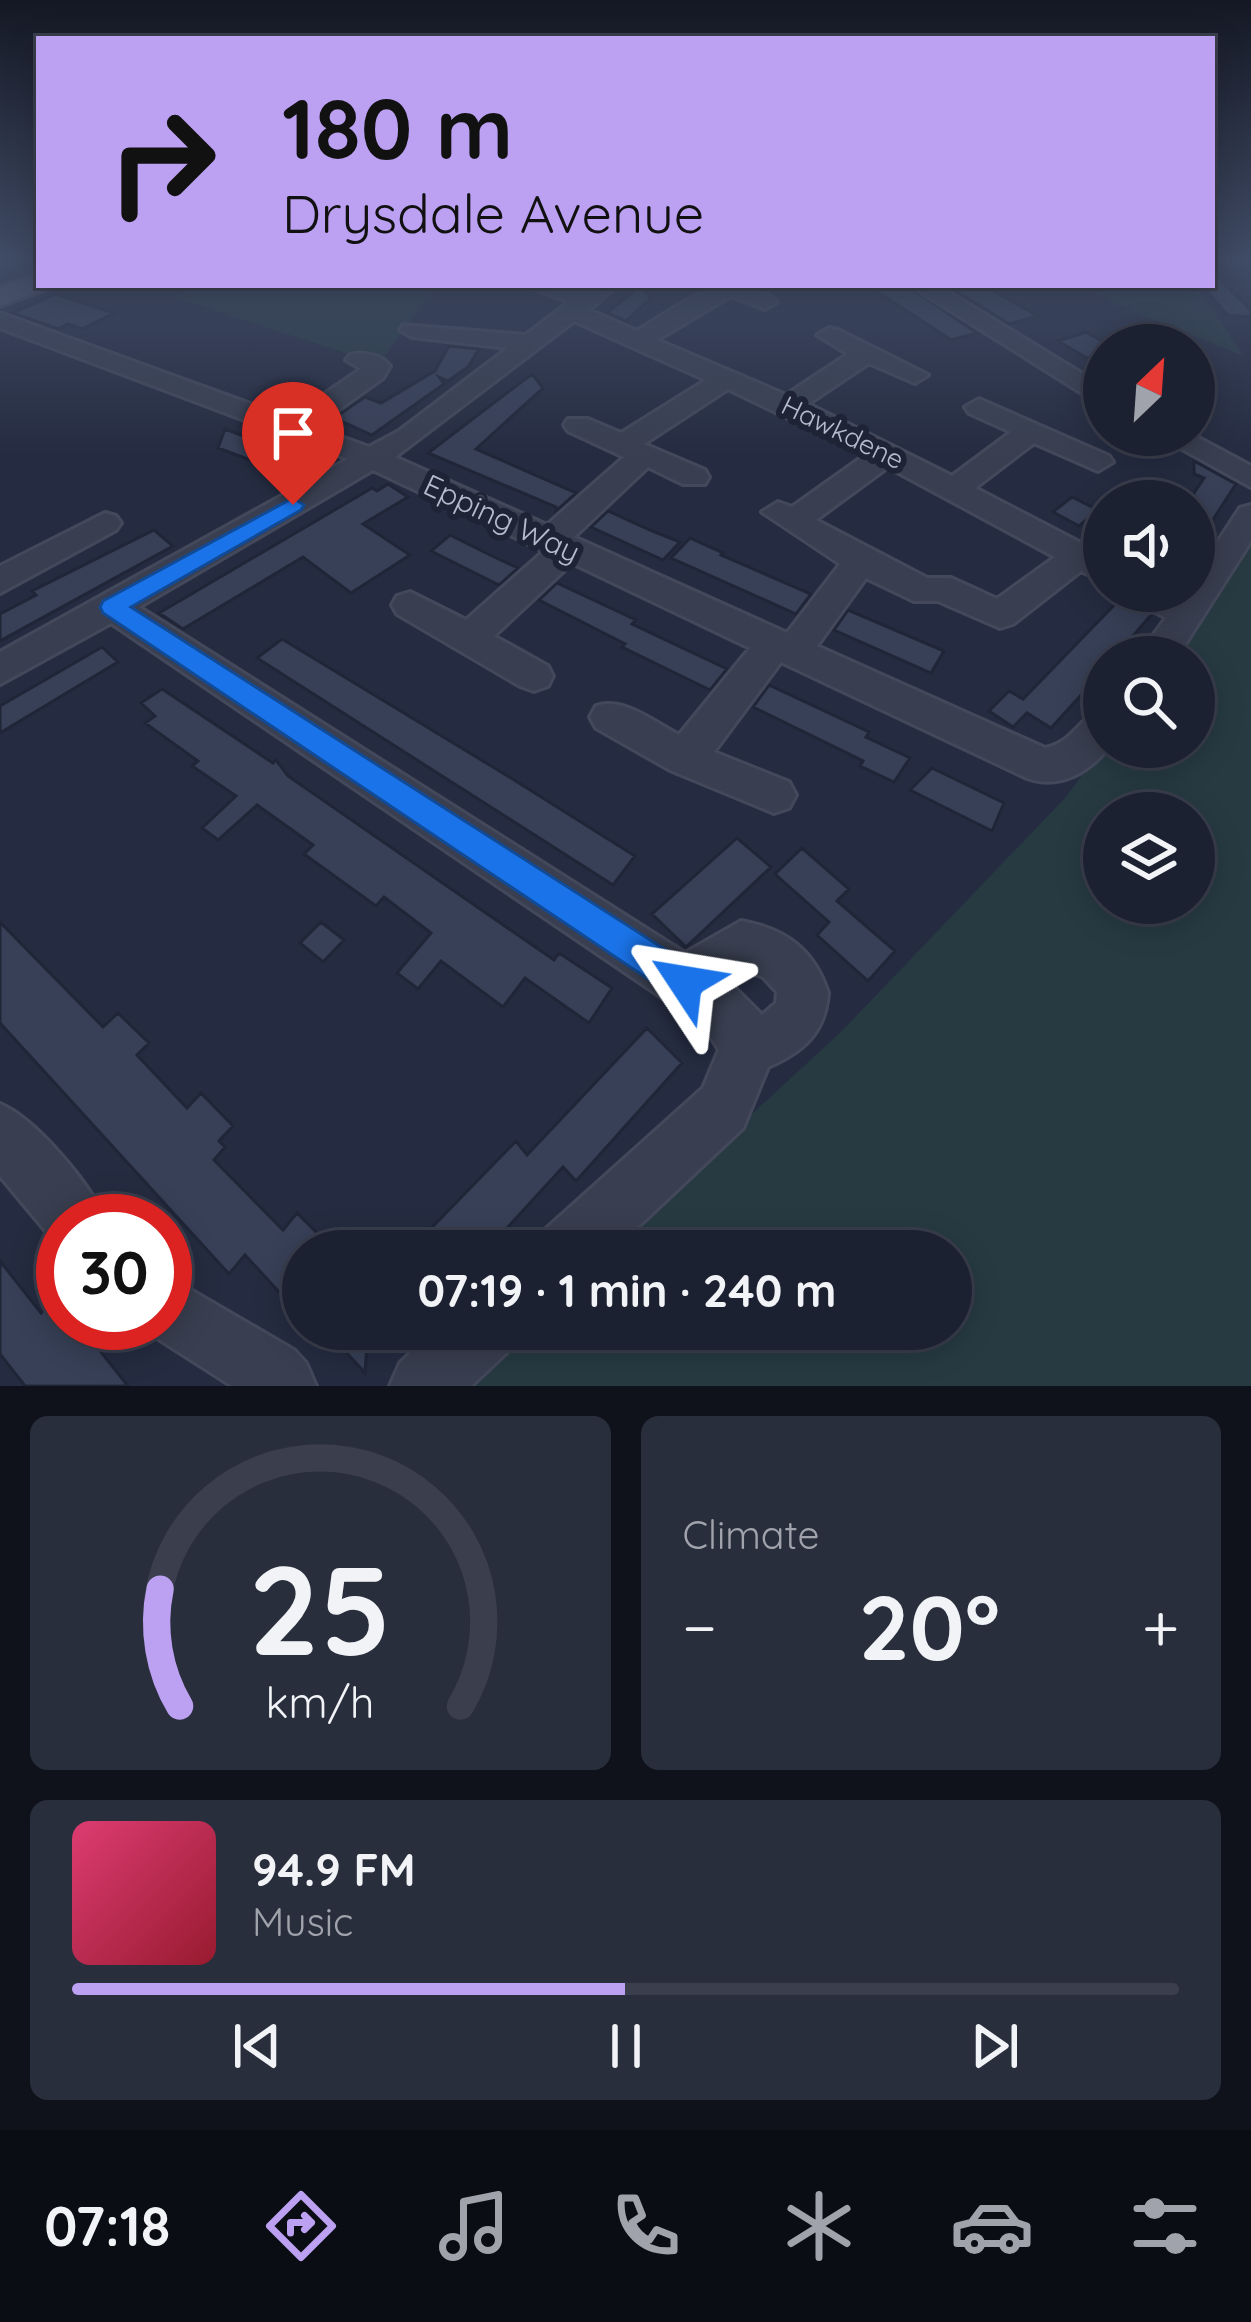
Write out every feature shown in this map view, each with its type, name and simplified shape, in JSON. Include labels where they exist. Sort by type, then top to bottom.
[{"type":"street","name":"Epping Way","points":[[15,326],[374,459],[1042,766],[1062,765],[1083,751]]},
{"type":"street","points":[[0,670],[374,459],[556,326]]},
{"type":"street","name":"Hawkdene","points":[[625,326],[642,338],[887,453],[1083,557]]},
{"type":"street","points":[[642,338],[663,326]]},
{"type":"street","points":[[986,326],[1083,386]]},
{"type":"street","points":[[410,331],[534,343]]},
{"type":"street","points":[[830,335],[915,375]]},
{"type":"street","points":[[789,405],[868,352]]},
{"type":"street","points":[[293,428],[374,372],[376,366],[358,360]]},
{"type":"street","points":[[468,639],[559,544],[634,449],[729,376]]},
{"type":"street","points":[[979,407],[1098,462]]},
{"type":"street","points":[[578,425],[694,477]]},
{"type":"street","points":[[955,488],[1030,431]]},
{"type":"street","points":[[887,453],[786,516],[860,561],[1000,615],[1083,568]]},
{"type":"street","points":[[1210,456],[1247,476]]},
{"type":"street","points":[[224,505],[263,521]]},
{"type":"street","points":[[1172,636],[1251,515]]},
{"type":"street","points":[[0,581],[105,523]]},
{"type":"street","points":[[685,758],[860,561]]},
{"type":"street","points":[[410,605],[534,676]]},
{"type":"street","points":[[112,607],[685,982],[722,1008],[741,1029],[746,1050],[723,1108],[591,1230]]},
{"type":"street","points":[[1185,612],[1189,614]]},
{"type":"street","points":[[610,717],[685,758],[774,795]]},
{"type":"street","points":[[685,982],[741,945],[772,950],[785,961],[797,978],[802,1002],[797,1018],[782,1034],[746,1050]]},
{"type":"street","points":[[0,1132],[53,1194]]},
{"type":"street","points":[[192,1324],[271,1373],[283,1386]]},
{"type":"street","points":[[423,1386],[462,1350]]},
{"type":"shaded area","points":[[262,326],[406,326],[379,364]]},
{"type":"shaded area","points":[[1215,326],[1223,326],[1244,356],[1215,344]]},
{"type":"shaded area","points":[[1251,532],[1251,1386],[462,1386],[498,1350],[972,1350],[972,1230],[626,1230],[842,1031],[1065,798],[1088,768],[1215,768],[1215,636],[1184,636],[1200,612],[1215,612],[1215,588]]},
{"type":"building","points":[[929,326],[966,326],[977,333],[951,340]]},
{"type":"building","points":[[1083,333],[1083,356],[1058,341]]},
{"type":"building","points":[[449,346],[479,349],[468,367],[448,381],[439,377],[444,384],[372,435],[334,418],[365,397],[381,403],[435,371]]},
{"type":"building","points":[[532,374],[543,388],[476,449],[576,493],[556,511],[556,507],[428,453]]},
{"type":"building","points":[[225,429],[291,454],[272,468],[218,448]]},
{"type":"building","points":[[1194,461],[1236,484],[1215,516],[1215,480],[1194,474]]},
{"type":"building","points":[[388,484],[408,497],[363,524],[410,555],[351,593],[303,557],[183,629],[159,613],[372,488],[377,491]]},
{"type":"building","points":[[1072,497],[1083,502],[1083,523],[1079,526],[1053,512]]},
{"type":"building","points":[[608,511],[680,542],[663,560],[591,527]]},
{"type":"building","points":[[154,530],[173,546],[0,641],[0,614],[36,595],[32,591]]},
{"type":"building","points":[[450,535],[518,568],[499,585],[431,551]]},
{"type":"building","points":[[690,538],[811,594],[796,614],[671,558]]},
{"type":"building","points":[[557,583],[727,669],[710,690],[622,647],[625,644],[539,600]]},
{"type":"building","points":[[848,610],[944,651],[931,673],[834,630]]},
{"type":"building","points":[[1107,612],[1151,615],[1133,636],[1084,636]]},
{"type":"building","points":[[1083,637],[1083,693],[1051,728],[1027,713],[1013,727],[989,711],[1009,691],[1023,699]]},
{"type":"building","points":[[282,639],[635,856],[613,885],[257,658]]},
{"type":"building","points":[[102,647],[118,662],[0,733],[0,706]]},
{"type":"building","points":[[769,685],[869,732],[866,737],[910,758],[894,782],[860,766],[863,761],[753,707]]},
{"type":"building","points":[[162,689],[273,763],[276,760],[288,776],[554,960],[559,953],[612,988],[589,1023],[525,978],[503,1007],[441,961],[418,989],[397,973],[431,933],[384,897],[376,906],[304,854],[313,845],[257,805],[218,840],[202,828],[236,796],[192,766],[198,761],[145,723],[155,716],[141,703]]},
{"type":"building","points":[[932,768],[1004,803],[992,831],[910,790]]},
{"type":"building","points":[[737,838],[771,867],[686,947],[652,914]]},
{"type":"building","points":[[802,848],[849,889],[837,901],[895,951],[868,981],[817,935],[829,922],[775,874]]},
{"type":"building","points":[[0,922],[103,1027],[118,1013],[149,1043],[137,1055],[187,1108],[201,1093],[233,1126],[219,1141],[225,1147],[214,1160],[283,1230],[282,1295],[245,1255],[229,1274],[192,1233],[192,1194],[156,1194],[0,1023]]},
{"type":"building","points":[[321,922],[344,940],[323,962],[300,943]]},
{"type":"building","points":[[647,1028],[682,1063],[576,1181],[563,1167],[505,1230],[429,1230],[516,1141],[527,1155]]},
{"type":"building","points":[[297,1213],[314,1230],[283,1230]]},
{"type":"building","points":[[0,1261],[36,1307],[36,1350],[99,1350],[128,1386],[25,1386],[0,1354]]},
{"type":"building","points":[[344,1350],[367,1350],[365,1373]]},
{"type":"route","points":[[293,505],[112,607],[685,982]]}]
